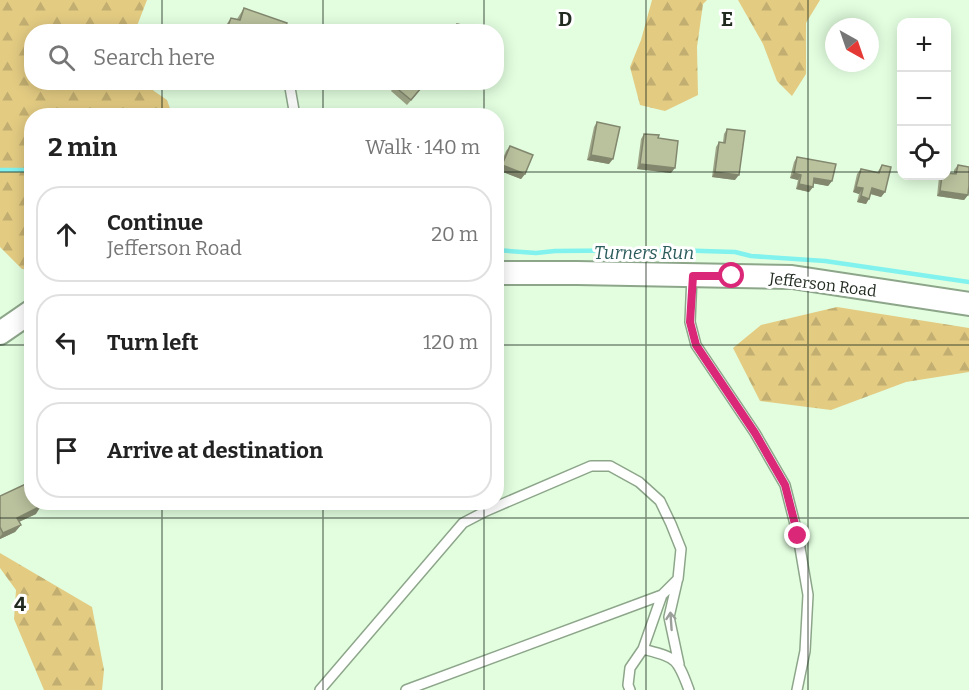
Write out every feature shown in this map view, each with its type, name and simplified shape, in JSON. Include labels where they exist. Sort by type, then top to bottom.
[{"type":"street","name":"Jefferson Road","points":[[504,273],[792,277],[969,304]]},
{"type":"street","points":[[0,333],[24,316]]},
{"type":"lane","points":[[290,90],[294,108]]},
{"type":"lane","points":[[693,276],[690,322],[696,345],[755,433],[785,485],[798,536],[808,595],[805,651],[797,690]]},
{"type":"lane","points":[[504,503],[591,466],[610,466],[639,482],[660,501],[681,549],[678,579],[669,617],[680,664],[689,690]]},
{"type":"lane","points":[[320,690],[463,523],[488,510]]},
{"type":"lane","points":[[406,690],[662,595],[678,579]]},
{"type":"lane","points":[[630,690],[628,685],[630,668],[643,649],[662,595]]},
{"type":"lane","points":[[643,649],[671,657],[680,664]]},
{"type":"green space","points":[[0,0],[147,0],[138,24],[24,24],[24,90],[153,90],[167,100],[170,108],[24,108],[24,269],[0,247]]},
{"type":"green space","points":[[652,0],[707,0],[703,4],[697,47],[698,95],[665,111],[640,105],[630,67],[641,40]]},
{"type":"green space","points":[[738,0],[820,0],[806,23],[806,74],[792,96],[777,81],[763,44]]},
{"type":"green space","points":[[837,307],[969,328],[969,372],[906,382],[831,410],[760,401],[733,348],[761,325]]},
{"type":"green space","points":[[0,553],[92,607],[104,670],[102,690],[44,690],[14,619],[16,590],[0,568]]},
{"type":"building","points":[[244,8],[287,23],[229,24],[231,18],[240,20]]},
{"type":"building","points":[[399,90],[419,90],[411,100]]},
{"type":"building","points":[[597,122],[620,127],[613,159],[591,155]]},
{"type":"building","points":[[727,129],[745,131],[739,175],[715,172],[719,142],[725,143]]},
{"type":"building","points":[[644,134],[659,135],[658,138],[678,141],[675,168],[640,164]]},
{"type":"building","points":[[510,146],[533,155],[525,174],[504,166]]},
{"type":"building","points":[[797,157],[836,164],[832,181],[814,178],[813,187],[799,184],[801,175],[794,173]]},
{"type":"building","points":[[882,165],[891,167],[885,192],[872,188],[869,199],[861,196],[863,188],[856,187],[861,169],[879,173]]},
{"type":"building","points":[[958,165],[969,167],[968,195],[940,191],[941,180],[951,180],[951,174],[956,174]]},
{"type":"building","points":[[24,485],[24,510],[33,510],[17,518],[21,525],[3,533],[0,527],[0,496]]},
{"type":"waterway","name":"Turners Run","points":[[0,170],[24,170]]},
{"type":"waterway","name":"Turners Run","points":[[504,251],[536,253],[670,250],[735,252],[751,256],[825,261],[969,282]]},
{"type":"route","points":[[732,276],[693,276],[690,322],[696,345],[755,433],[785,485],[798,536]]}]
